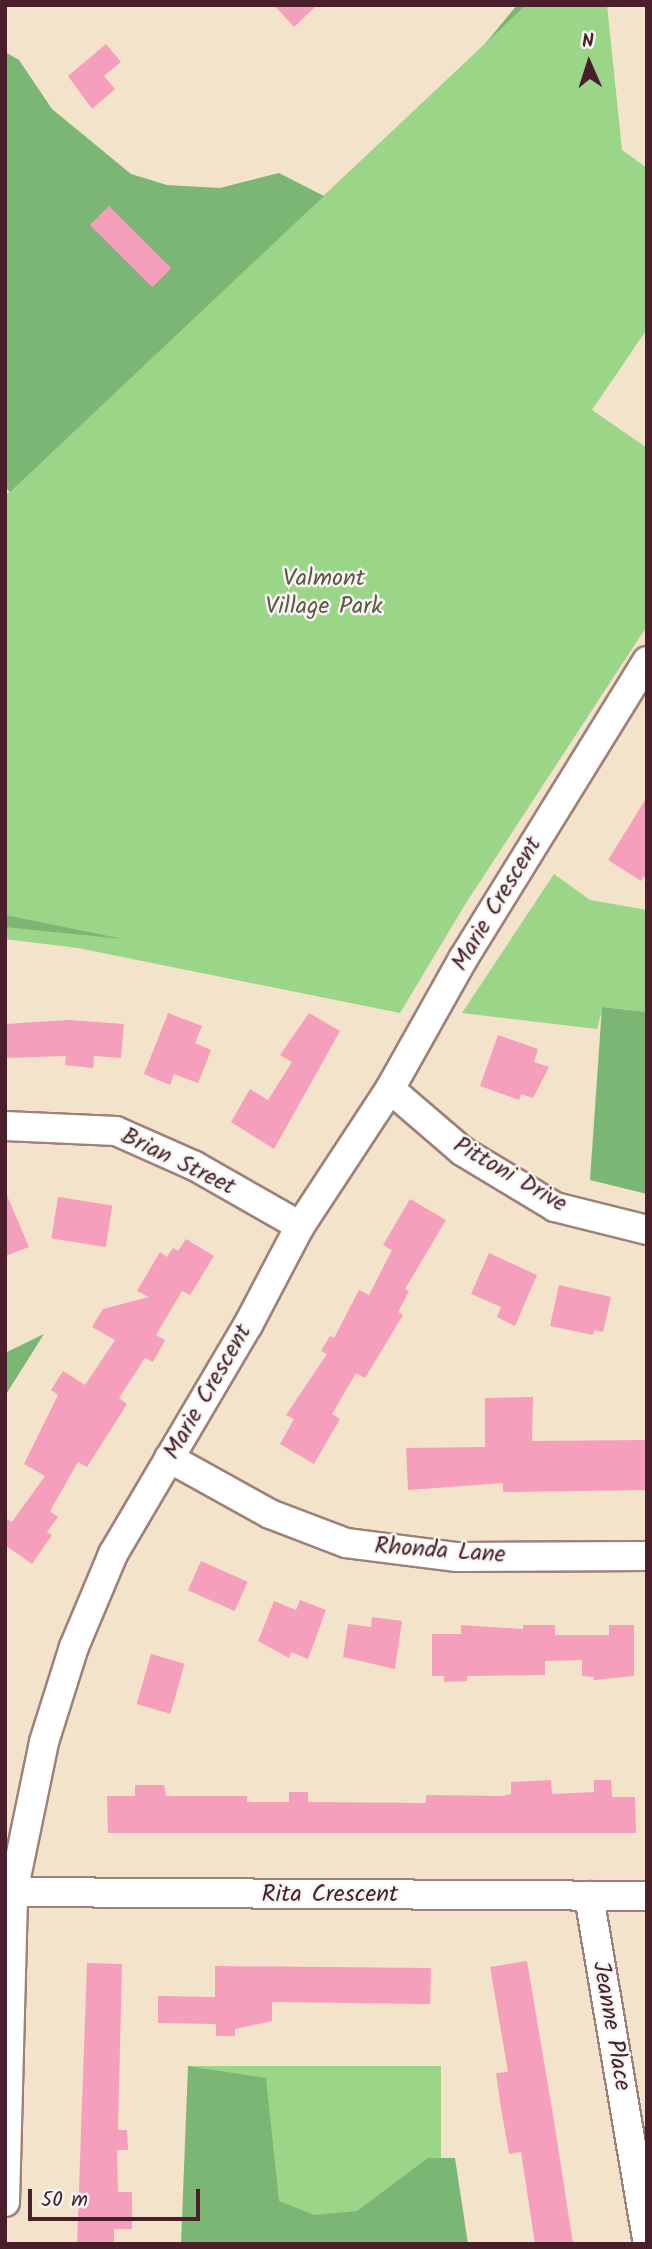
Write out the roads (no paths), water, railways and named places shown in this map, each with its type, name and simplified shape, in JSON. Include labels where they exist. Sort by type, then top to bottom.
[{"type":"street","name":"Marie Crescent","points":[[5,2203],[13,1892],[44,1742],[74,1647],[113,1555],[300,1226],[390,1089],[463,959],[647,661]]},
{"type":"street","name":"Pittoni Drive","points":[[390,1089],[462,1151],[555,1207],[647,1230]]},
{"type":"street","name":"Brian Street","points":[[5,1126],[116,1131],[195,1166],[300,1226]]},
{"type":"street","name":"Rhonda Lane","points":[[169,1458],[270,1514],[346,1543],[457,1557],[647,1556]]},
{"type":"street","name":"Rita Crescent","points":[[13,1892],[647,1896]]},
{"type":"street","name":"Jeanne Place","points":[[589,1896],[647,2239]]},
{"type":"park label","name":"Valmont Village Park","points":[[324,593]]}]
